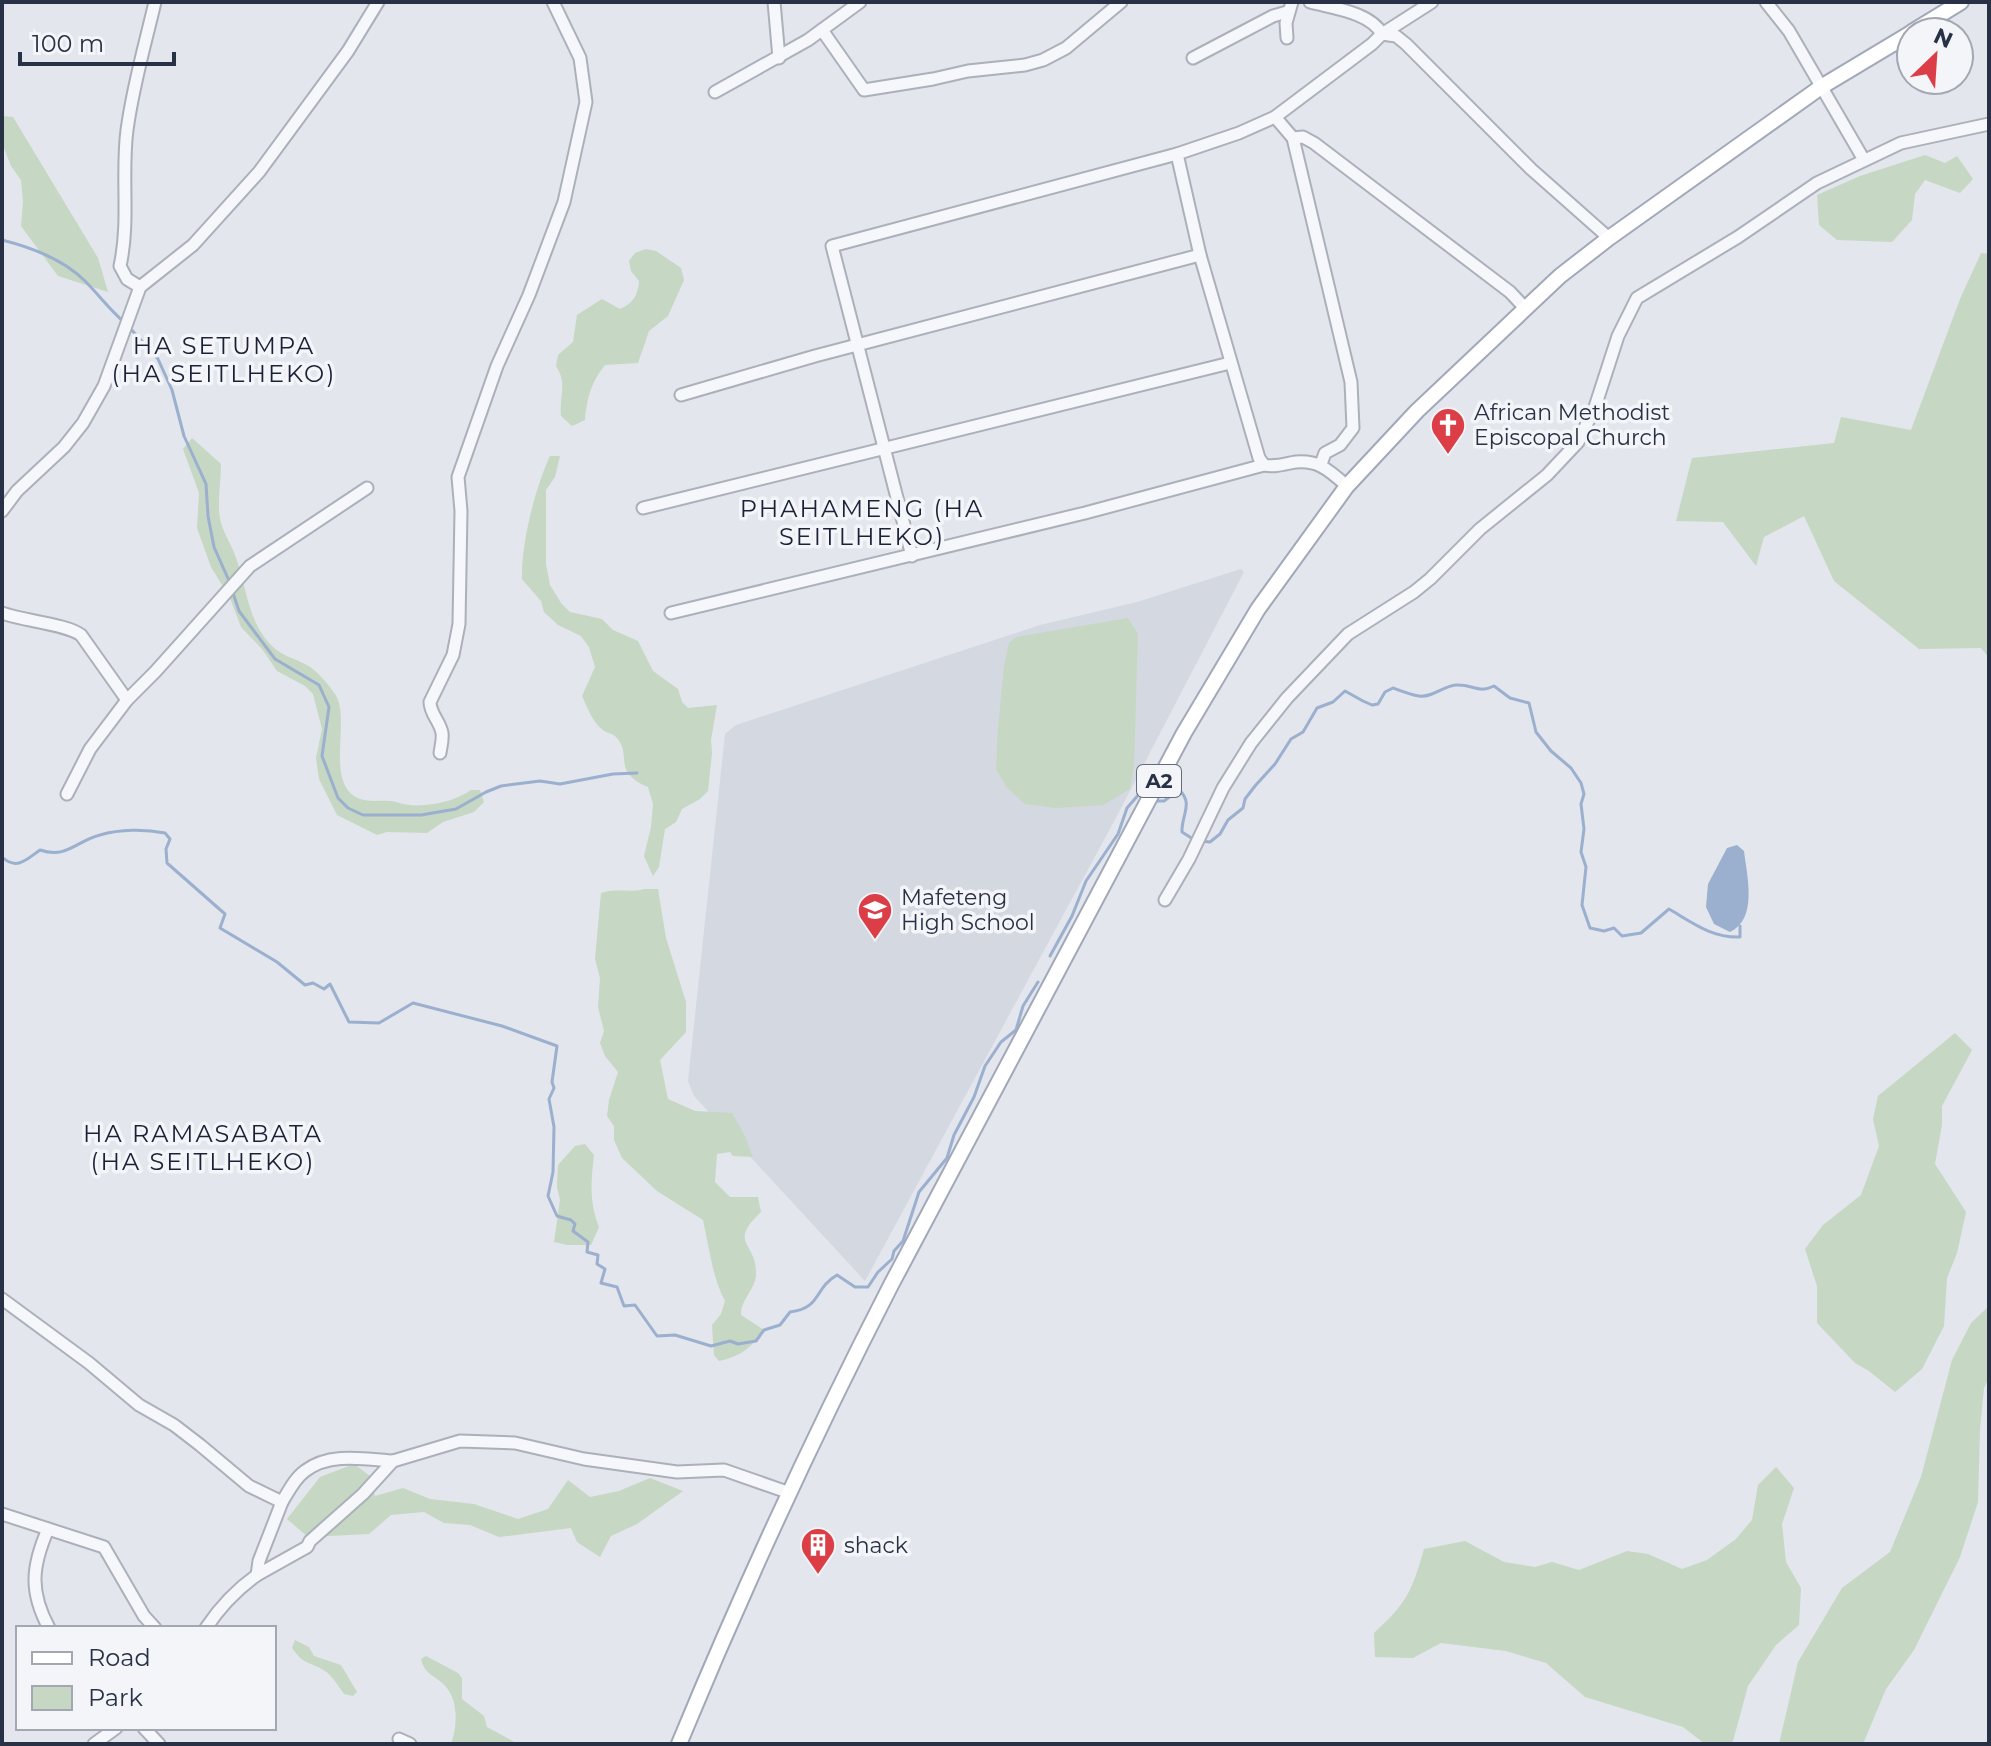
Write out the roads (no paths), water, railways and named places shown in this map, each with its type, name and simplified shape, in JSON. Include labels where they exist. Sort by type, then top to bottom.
[{"type":"main road","name":"A2","points":[[1938,16],[1961,2]]},
{"type":"main road","name":"A2","points":[[679,1744],[721,1641],[886,1294],[1184,733],[1258,609],[1347,486],[1417,411],[1560,276],[1821,87],[1895,42]]},
{"type":"street","points":[[140,287],[127,279],[120,266],[126,239],[125,162],[139,60],[155,2]]},
{"type":"street","points":[[2,511],[24,484],[64,447],[97,401],[140,287],[193,245],[259,172],[340,63],[378,2]]},
{"type":"street","points":[[440,753],[442,735],[439,723],[429,709],[453,655],[459,624],[461,521],[458,477],[497,366],[529,295],[564,202],[586,102],[580,58],[553,2]]},
{"type":"street","points":[[774,2],[779,58]]},
{"type":"street","points":[[715,92],[779,58],[860,2]]},
{"type":"street","points":[[822,30],[864,90],[1043,60],[1066,48],[1121,2]]},
{"type":"street","points":[[1310,2],[1363,18],[1376,24],[1382,34]]},
{"type":"street","points":[[912,556],[832,246],[1177,154],[1239,133],[1275,117],[1382,34],[1432,2]]},
{"type":"street","points":[[1766,2],[1789,31],[1864,160]]},
{"type":"street","points":[[1287,38],[1290,7]]},
{"type":"street","points":[[1193,58],[1290,7]]},
{"type":"street","points":[[1382,34],[1396,36],[1406,44],[1531,169],[1609,238]]},
{"type":"street","points":[[1275,117],[1293,138],[1351,382],[1353,428],[1340,445],[1325,453],[1321,464]]},
{"type":"street","points":[[1165,900],[1189,859],[1223,788],[1251,743],[1298,686],[1348,634],[1430,579],[1480,529],[1547,475],[1578,442],[1595,407],[1618,336],[1637,298],[1738,237],[1817,183],[1901,143],[1989,124]]},
{"type":"street","points":[[1293,138],[1303,137],[1314,143],[1510,292],[1525,308]]},
{"type":"street","points":[[1177,154],[1200,255],[1230,363],[1259,458],[1264,465]]},
{"type":"street","points":[[681,395],[1200,255]]},
{"type":"street","points":[[643,508],[1230,363]]},
{"type":"street","points":[[671,613],[912,556],[1264,465],[1303,461],[1321,464],[1347,486]]},
{"type":"street","points":[[67,794],[90,749],[127,700],[250,566],[367,488]]},
{"type":"street","points":[[2,613],[72,629],[81,635],[127,700]]},
{"type":"street","points":[[2,1299],[89,1363],[139,1405],[174,1425],[249,1486],[282,1502]]},
{"type":"street","points":[[257,1575],[259,1561],[282,1502],[303,1472],[325,1460],[393,1461],[460,1441],[515,1443],[584,1459],[650,1469],[677,1472],[724,1470],[790,1493]]},
{"type":"street","points":[[208,1626],[226,1602],[257,1575],[307,1547],[376,1482],[393,1461]]},
{"type":"street","points":[[2,1514],[104,1547],[144,1616],[153,1626]]},
{"type":"street","points":[[48,1529],[36,1556],[34,1585],[39,1609],[48,1626]]},
{"type":"street","points":[[94,1744],[113,1730]]},
{"type":"water","points":[[1737,845],[1744,851],[1749,896],[1744,917],[1739,926],[1730,932],[1714,924],[1706,907],[1708,884],[1727,848]]},
{"type":"waterway","points":[[2,240],[35,251],[67,267],[85,281],[124,322]]},
{"type":"waterway","points":[[129,327],[158,359],[172,390],[184,436],[206,484],[214,547],[230,583]]},
{"type":"waterway","points":[[232,590],[239,611],[275,659],[319,685],[329,707],[322,756],[338,798],[348,808],[363,815],[421,815],[456,809],[501,786],[540,781],[560,784],[613,774],[637,773]]},
{"type":"waterway","points":[[1200,841],[1210,842],[1220,834],[1228,820],[1243,808],[1245,799],[1275,764],[1291,739],[1303,732],[1317,708],[1333,702],[1345,691],[1372,705],[1378,704],[1385,692],[1393,688],[1424,696],[1456,685],[1479,689],[1494,686],[1510,698],[1529,703],[1536,732],[1551,751],[1571,768],[1581,783],[1584,794],[1581,804],[1584,829],[1581,852],[1586,867],[1582,905],[1590,928],[1604,931],[1614,928],[1622,936],[1641,933],[1669,909],[1720,935],[1740,937],[1740,926]]},
{"type":"waterway","points":[[1158,801],[1164,801],[1179,790],[1186,800],[1182,832],[1193,839]]},
{"type":"waterway","points":[[1050,956],[1072,916],[1086,881],[1118,834],[1127,808],[1140,793]]},
{"type":"waterway","points":[[2,857],[17,863],[40,850],[65,851],[92,838],[116,832],[141,830],[165,833],[170,839],[166,849],[167,863],[225,914],[220,928],[277,962],[305,985],[313,983],[324,989],[330,984],[349,1022],[379,1023],[413,1003],[502,1026],[557,1046],[552,1082],[554,1088],[549,1099],[554,1127],[553,1172],[548,1196],[557,1216],[571,1220],[575,1224],[573,1231],[588,1242],[587,1252],[598,1255],[597,1264],[605,1269],[601,1283],[617,1287],[624,1306],[635,1305],[657,1336],[675,1335],[711,1346],[730,1341],[738,1344],[756,1341],[764,1330],[780,1325],[790,1312],[813,1302],[829,1280],[837,1275],[855,1287],[868,1287],[903,1241],[919,1192],[947,1158],[985,1066],[1001,1042],[1016,1030],[1023,1006],[1038,982]]},
{"type":"place","name":"African Methodist Episcopal Church","points":[[1448,456]]},
{"type":"place","name":"Mafeteng High School","points":[[875,941]]},
{"type":"place","name":"shack","points":[[818,1576]]},
{"type":"district","name":"HA SETUMPA (HA SEITLHEKO)","points":[[224,359]]},
{"type":"district","name":"PHAHAMENG (HA SEITLHEKO)","points":[[862,522]]},
{"type":"district","name":"HA RAMASABATA (HA SEITLHEKO)","points":[[203,1147]]}]
